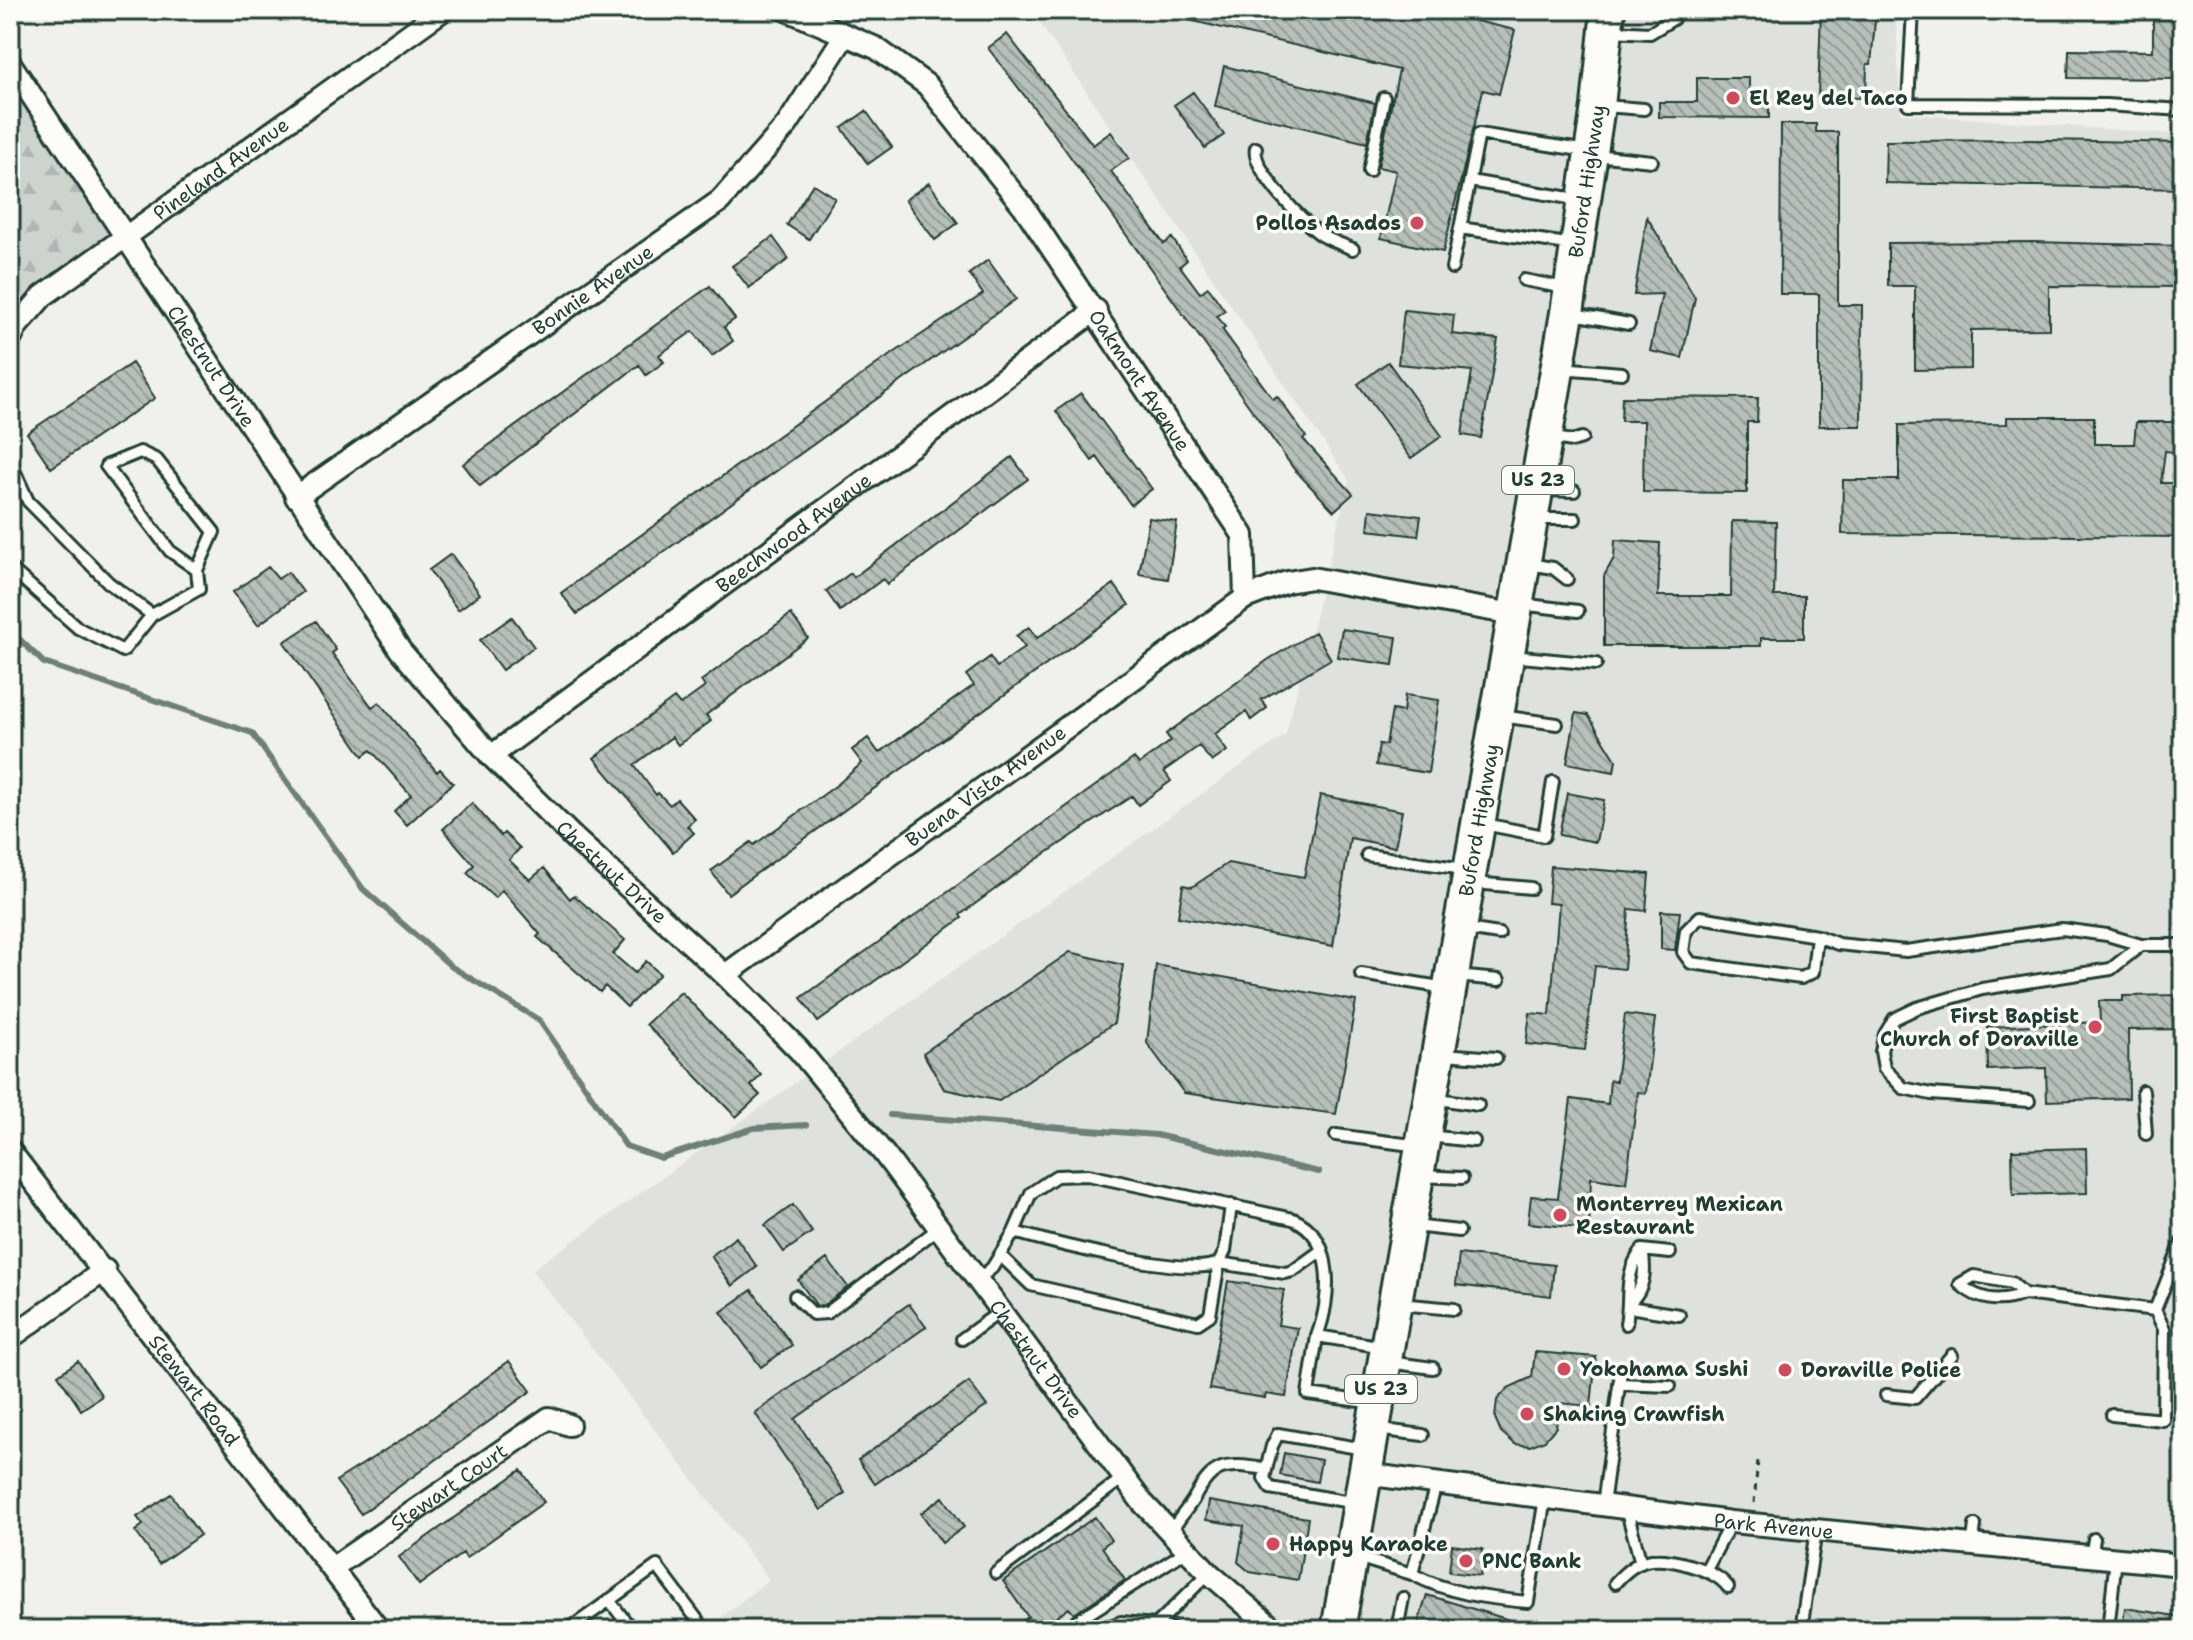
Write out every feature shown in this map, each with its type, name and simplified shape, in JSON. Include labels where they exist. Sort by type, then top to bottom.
[{"type":"main road","name":"Buford Highway","points":[[1338,1630],[1424,1153],[1505,656],[1558,368],[1598,106],[1607,20]]},
{"type":"street","name":"Pineland Avenue","points":[[10,340],[17,326],[43,296],[443,10]]},
{"type":"street","name":"Oakmont Avenue","points":[[787,10],[876,48],[927,85],[1024,207],[1096,310],[1243,535],[1245,598]]},
{"type":"street","name":"Bonnie Avenue","points":[[296,497],[720,201],[787,125],[845,35]]},
{"type":"street","name":"Chestnut Drive","points":[[10,63],[400,650],[491,756],[574,838],[725,975],[799,1050],[939,1228],[1123,1478],[1186,1551],[1275,1630]]},
{"type":"street","name":"Beechwood Avenue","points":[[491,756],[1096,310]]},
{"type":"street","points":[[1245,598],[1287,582],[1312,578],[1514,609]]},
{"type":"street","name":"Buena Vista Avenue","points":[[725,975],[1245,598]]},
{"type":"street","name":"Stewart Road","points":[[10,1151],[105,1270],[379,1630]]},
{"type":"street","points":[[10,1338],[105,1270]]},
{"type":"street","name":"Stewart Court","points":[[332,1568],[549,1418],[569,1425]]},
{"type":"street","name":"Park Avenue","points":[[1369,1452],[1436,1484],[1731,1522],[1972,1547],[2092,1548],[2116,1558],[2183,1565]]},
{"type":"lane","points":[[1913,10],[1908,104],[2106,105],[2183,110]]},
{"type":"lane","points":[[1607,20],[1640,34],[1673,19]]},
{"type":"lane","points":[[1369,171],[1384,98]]},
{"type":"lane","points":[[1598,106],[1644,109]]},
{"type":"lane","points":[[1452,268],[1479,134],[1652,161]]},
{"type":"lane","points":[[1256,148],[1256,162],[1294,211],[1322,235],[1353,249]]},
{"type":"lane","points":[[1470,181],[1583,200]]},
{"type":"lane","points":[[1460,228],[1576,246]]},
{"type":"lane","points":[[1524,280],[1629,324]]},
{"type":"lane","points":[[1558,368],[1622,373]]},
{"type":"lane","points":[[1546,436],[1572,441],[1582,438]]},
{"type":"lane","points":[[10,568],[78,628],[123,651],[152,615],[199,589],[197,570],[214,532],[157,460],[140,452],[106,466],[170,551],[197,570]]},
{"type":"lane","points":[[10,461],[28,501],[109,583],[152,615]]},
{"type":"lane","points":[[1533,505],[1574,491]]},
{"type":"lane","points":[[1533,505],[1575,519]]},
{"type":"lane","points":[[1522,563],[1553,568],[1567,579]]},
{"type":"lane","points":[[1514,609],[1578,611]]},
{"type":"lane","points":[[1505,656],[1596,664]]},
{"type":"lane","points":[[1495,716],[1557,724]]},
{"type":"lane","points":[[1478,823],[1544,836],[1553,782]]},
{"type":"lane","points":[[1367,855],[1531,888]]},
{"type":"lane","points":[[1817,936],[1813,972],[1801,978],[1691,963],[1683,952],[1686,931],[1700,917],[1817,936],[1838,944],[1906,951],[2062,929],[2107,935],[2141,945],[2183,945]]},
{"type":"lane","points":[[1460,929],[1499,934]]},
{"type":"lane","points":[[2029,1101],[1931,1094],[1903,1088],[1884,1068],[1881,1051],[1885,1034],[1894,1019],[1917,1008],[1982,989],[2111,969],[2141,945]]},
{"type":"lane","points":[[1361,974],[1453,982],[1499,980]]},
{"type":"lane","points":[[1441,1054],[1496,1058]]},
{"type":"lane","points":[[2143,1091],[2146,1134]]},
{"type":"lane","points":[[1432,1098],[1478,1105]]},
{"type":"lane","points":[[1336,1135],[1424,1153],[1462,1178]]},
{"type":"lane","points":[[1424,1153],[1474,1141]]},
{"type":"lane","points":[[977,1280],[1000,1255],[1031,1193],[1056,1176],[1088,1175],[1231,1205],[1308,1225],[1322,1250],[1326,1311],[1317,1336],[1308,1394],[1369,1452]]},
{"type":"lane","points":[[1000,1255],[1031,1285],[1198,1323],[1210,1315],[1219,1263],[1225,1251],[1231,1205]]},
{"type":"lane","points":[[1411,1225],[1459,1231]]},
{"type":"lane","points":[[795,1296],[813,1314],[827,1313],[939,1228]]},
{"type":"lane","points":[[1014,1232],[1131,1259],[1207,1268],[1219,1263],[1285,1273],[1293,1271],[1322,1250]]},
{"type":"lane","points":[[2112,1415],[2163,1420],[2164,1329],[2155,1310],[2183,1240]]},
{"type":"lane","points":[[1626,1324],[1630,1305],[1626,1290],[1631,1264],[1642,1250],[1670,1253]]},
{"type":"lane","points":[[2024,1294],[2012,1283],[1974,1276],[1960,1284],[1972,1295],[2006,1301],[2024,1294],[2155,1310]]},
{"type":"lane","points":[[1397,1304],[1454,1309]]},
{"type":"lane","points":[[1630,1305],[1679,1315]]},
{"type":"lane","points":[[962,1339],[1001,1311]]},
{"type":"lane","points":[[1317,1336],[1433,1368]]},
{"type":"lane","points":[[1886,1395],[1915,1398],[1952,1355]]},
{"type":"lane","points":[[1603,1505],[1621,1371]]},
{"type":"lane","points":[[1619,1384],[1670,1386]]},
{"type":"lane","points":[[1369,1452],[1278,1434],[1264,1478],[1270,1488],[1423,1435]]},
{"type":"lane","points":[[1170,1534],[1201,1481],[1212,1471],[1226,1465],[1266,1469]]},
{"type":"lane","points":[[996,1573],[1123,1478]]},
{"type":"lane","points":[[1412,1574],[1436,1484]]},
{"type":"lane","points":[[1351,1556],[1412,1574],[1438,1587],[1472,1597],[1528,1602],[1545,1498]]},
{"type":"lane","points":[[1626,1508],[1641,1563]]},
{"type":"lane","points":[[1706,1570],[1731,1522]]},
{"type":"lane","points":[[1972,1547],[1975,1525]]},
{"type":"lane","points":[[1801,1630],[1816,1530]]},
{"type":"lane","points":[[1063,1630],[1186,1551]]},
{"type":"lane","points":[[2108,1630],[2116,1558]]},
{"type":"lane","points":[[1615,1583],[1649,1560],[1706,1570],[1720,1576],[1728,1587]]},
{"type":"lane","points":[[568,1630],[657,1566],[705,1630]]},
{"type":"lane","points":[[1156,1625],[1209,1573]]},
{"type":"lane","points":[[1397,1630],[1403,1598]]},
{"type":"lane","points":[[609,1600],[632,1630]]},
{"type":"lane","points":[[1100,1630],[1121,1622],[1176,1630]]},
{"type":"path","points":[[1754,1503],[1758,1460]]},
{"type":"shaded area","points":[[1031,10],[1896,10],[1900,113],[2183,135],[2183,1630],[705,1630],[769,1579],[532,1270],[1286,734],[1349,480]]},
{"type":"green space","points":[[10,83],[62,155],[134,233],[23,313],[10,339]]},
{"type":"building","points":[[1173,10],[1429,10],[1515,30],[1499,94],[1483,90],[1443,252],[1381,238],[1396,171],[1378,167],[1399,70],[1172,16]]},
{"type":"building","points":[[1821,10],[1876,10],[1871,64],[1867,64],[1866,98],[1818,97]]},
{"type":"building","points":[[2153,10],[2180,10],[2181,79],[2068,78],[2069,50],[2153,51]]},
{"type":"building","points":[[1007,34],[1093,145],[1111,132],[1129,158],[1111,171],[1164,244],[1172,238],[1187,260],[1180,266],[1200,293],[1208,287],[1225,311],[1217,316],[1225,327],[1222,329],[1273,399],[1277,396],[1306,437],[1303,439],[1353,494],[1334,511],[1294,469],[1054,134],[988,48]]},
{"type":"building","points":[[1224,66],[1375,103],[1367,143],[1215,106]]},
{"type":"building","name":"El Rey del Taco","points":[[1697,78],[1749,78],[1749,94],[1769,94],[1769,118],[1659,117],[1659,102],[1697,102]]},
{"type":"building","points":[[1193,92],[1224,135],[1205,148],[1174,105]]},
{"type":"building","points":[[866,111],[892,147],[868,164],[842,128]]},
{"type":"building","points":[[1781,124],[1816,124],[1816,132],[1838,132],[1838,305],[1862,305],[1861,426],[1819,426],[1819,294],[1780,294]]},
{"type":"building","points":[[1886,141],[2183,143],[2183,189],[1885,183]]},
{"type":"building","points":[[929,183],[958,223],[935,240],[905,200]]},
{"type":"building","points":[[813,184],[835,198],[809,239],[787,225]]},
{"type":"building","points":[[1647,217],[1695,298],[1682,358],[1650,351],[1662,294],[1634,295]]},
{"type":"building","points":[[773,237],[789,259],[749,288],[732,266]]},
{"type":"building","points":[[2034,242],[2183,246],[2183,287],[2049,286],[2049,329],[1971,330],[1971,369],[1915,370],[1915,286],[1888,286],[1888,243]]},
{"type":"building","points":[[988,260],[1016,299],[577,614],[561,593],[880,362],[983,294],[969,274]]},
{"type":"building","points":[[710,286],[735,319],[724,327],[733,341],[712,356],[693,331],[659,355],[664,362],[646,375],[639,365],[480,486],[463,464]]},
{"type":"building","points":[[1404,310],[1454,315],[1452,334],[1498,339],[1481,438],[1462,435],[1472,371],[1398,364]]},
{"type":"building","points":[[1388,362],[1442,436],[1411,458],[1358,384]]},
{"type":"building","points":[[132,363],[155,398],[51,468],[27,433]]},
{"type":"building","points":[[1081,393],[1152,489],[1131,505],[1097,457],[1092,461],[1056,411]]},
{"type":"building","points":[[1622,397],[1758,398],[1757,422],[1747,422],[1747,493],[1643,492],[1644,421],[1621,421]]},
{"type":"building","points":[[2007,417],[2094,417],[2094,444],[2134,444],[2136,422],[2183,422],[2183,453],[2165,451],[2161,483],[2183,483],[2183,537],[1842,534],[1843,480],[1899,480],[1899,425],[2007,424]]},
{"type":"building","points":[[1012,457],[1028,479],[887,584],[883,579],[840,611],[826,591],[851,573],[854,577]]},
{"type":"building","points":[[1370,510],[1421,516],[1418,536],[1368,530]]},
{"type":"building","points":[[1149,518],[1177,522],[1168,579],[1139,574]]},
{"type":"building","points":[[1732,521],[1776,522],[1774,596],[1804,596],[1804,638],[1761,638],[1761,646],[1604,646],[1604,576],[1614,558],[1615,540],[1660,543],[1658,596],[1731,596]]},
{"type":"building","points":[[451,554],[480,594],[458,610],[429,570]]},
{"type":"building","points":[[268,567],[278,579],[288,572],[303,592],[258,625],[233,592]]},
{"type":"building","points":[[1114,584],[1129,605],[728,894],[711,871],[751,842],[754,845],[838,784],[862,763],[852,750],[868,738],[879,753],[974,685],[966,675],[990,657],[997,667],[1025,647],[1016,636],[1029,627],[1037,638]]},
{"type":"building","points":[[791,614],[808,638],[706,715],[711,721],[678,745],[672,737],[634,765],[656,795],[658,793],[670,805],[677,799],[695,819],[687,826],[694,833],[673,852],[594,758],[674,698],[680,705],[705,687],[701,681]]},
{"type":"building","points":[[512,617],[534,647],[502,670],[480,640]]},
{"type":"building","points":[[316,621],[336,650],[332,653],[372,707],[379,702],[437,772],[440,769],[453,783],[407,825],[394,811],[411,795],[371,750],[363,756],[284,642]]},
{"type":"building","points":[[1342,629],[1397,637],[1393,665],[1337,657]]},
{"type":"building","points":[[1315,632],[1331,659],[1261,700],[1267,708],[1251,720],[1246,712],[1215,734],[1227,751],[1212,762],[1199,746],[1164,771],[1171,781],[1138,805],[1132,796],[1021,870],[960,915],[962,918],[818,1022],[801,998],[1134,758],[1139,764],[1171,741],[1166,734],[1269,659]]},
{"type":"building","points":[[1405,695],[1439,700],[1428,773],[1376,765],[1379,744],[1386,745],[1392,710],[1403,712]]},
{"type":"building","points":[[1576,713],[1588,715],[1616,760],[1614,772],[1567,763]]},
{"type":"building","points":[[1567,793],[1604,800],[1596,842],[1559,835]]},
{"type":"building","points":[[1320,795],[1402,811],[1395,847],[1350,838],[1333,946],[1178,917],[1183,885],[1192,887],[1228,863],[1304,877]]},
{"type":"building","points":[[472,803],[501,836],[504,833],[520,848],[509,860],[530,880],[544,868],[570,899],[574,895],[625,940],[613,954],[635,973],[646,961],[660,974],[627,1007],[605,986],[600,992],[537,937],[540,934],[502,890],[495,898],[467,873],[474,865],[443,829]]},
{"type":"building","points":[[1551,866],[1649,874],[1646,911],[1629,909],[1624,969],[1595,966],[1585,1050],[1526,1044],[1530,1013],[1550,1015],[1559,904],[1548,903]]},
{"type":"building","points":[[1661,911],[1680,912],[1675,950],[1661,949]]},
{"type":"building","points":[[1070,952],[1123,965],[1114,1023],[999,1101],[944,1089],[923,1053]]},
{"type":"building","points":[[1156,965],[1356,1001],[1336,1114],[1184,1093],[1147,1043]]},
{"type":"building","points":[[681,992],[761,1075],[751,1086],[760,1095],[736,1117],[646,1024]]},
{"type":"building","points":[[2183,995],[2183,1029],[2128,1030],[2129,1098],[2047,1101],[2046,1068],[1988,1070],[1987,1027],[2100,1022],[2099,1001],[2123,1001],[2123,996]]},
{"type":"building","points":[[1625,1014],[1655,1018],[1646,1093],[1638,1092],[1626,1183],[1591,1178],[1589,1229],[1528,1223],[1531,1196],[1558,1198],[1571,1099],[1608,1104],[1610,1080],[1616,1081]]},
{"type":"building","points":[[2086,1148],[2087,1193],[2013,1195],[2012,1150]]},
{"type":"building","points":[[793,1205],[812,1232],[784,1252],[765,1225]]},
{"type":"building","points":[[736,1237],[757,1267],[732,1286],[711,1256]]},
{"type":"building","points":[[1459,1254],[1554,1265],[1551,1296],[1456,1285]]},
{"type":"building","points":[[827,1259],[848,1287],[824,1305],[817,1306],[798,1280]]},
{"type":"building","points":[[1228,1281],[1284,1290],[1278,1325],[1298,1328],[1286,1397],[1266,1394],[1265,1398],[1209,1389]]},
{"type":"building","points":[[752,1290],[792,1345],[761,1367],[721,1312]]},
{"type":"building","points":[[909,1304],[926,1327],[795,1419],[845,1493],[821,1510],[755,1413]]},
{"type":"building","points":[[1535,1352],[1596,1357],[1591,1406],[1559,1403],[1556,1427],[1545,1440],[1530,1446],[1515,1444],[1501,1432],[1495,1418],[1497,1400],[1508,1388],[1532,1377]]},
{"type":"building","points":[[78,1361],[102,1396],[81,1410],[58,1375]]},
{"type":"building","points":[[509,1361],[531,1391],[361,1514],[336,1481],[415,1431]]},
{"type":"building","points":[[969,1382],[987,1406],[875,1484],[858,1460]]},
{"type":"building","points":[[1284,1453],[1321,1460],[1317,1482],[1280,1475]]},
{"type":"building","points":[[521,1470],[544,1502],[466,1558],[463,1553],[419,1585],[399,1557]]},
{"type":"building","points":[[171,1494],[200,1535],[159,1564],[135,1531],[143,1525],[137,1517]]},
{"type":"building","points":[[943,1497],[964,1527],[942,1543],[921,1513]]},
{"type":"building","name":"Happy Karaoke","points":[[1209,1501],[1308,1518],[1298,1580],[1250,1572],[1238,1562],[1244,1526],[1206,1520]]},
{"type":"building","points":[[1095,1517],[1111,1540],[1102,1547],[1125,1580],[1074,1614],[1069,1608],[1038,1630],[1009,1630],[1028,1617],[1003,1581]]},
{"type":"building","name":"PNC Bank","points":[[1452,1545],[1483,1549],[1480,1576],[1449,1572]]},
{"type":"building","points":[[1427,1595],[1530,1626],[1530,1630],[1416,1630]]},
{"type":"building","points":[[2125,1608],[2183,1617],[2183,1630],[2122,1630]]},
{"type":"waterway","points":[[10,630],[44,663],[252,733],[363,889],[452,967],[539,1020],[626,1146],[661,1158],[754,1128],[806,1125]]},
{"type":"waterway","points":[[890,1115],[1156,1135],[1319,1172]]},
{"type":"place","name":"El Rey del Taco","points":[[1733,98]]},
{"type":"place","name":"Pollos Asados","points":[[1417,223]]},
{"type":"place","name":"First Baptist Church of Doraville","points":[[2095,1027]]},
{"type":"place","name":"Monterrey Mexican Restaurant","points":[[1560,1215]]},
{"type":"place","name":"Yokohama Sushi","points":[[1564,1369]]},
{"type":"place","name":"Doraville Police","points":[[1785,1370]]},
{"type":"place","name":"Shaking Crawfish","points":[[1527,1414]]},
{"type":"place","name":"Happy Karaoke","points":[[1273,1544]]},
{"type":"place","name":"PNC Bank","points":[[1466,1561]]}]
